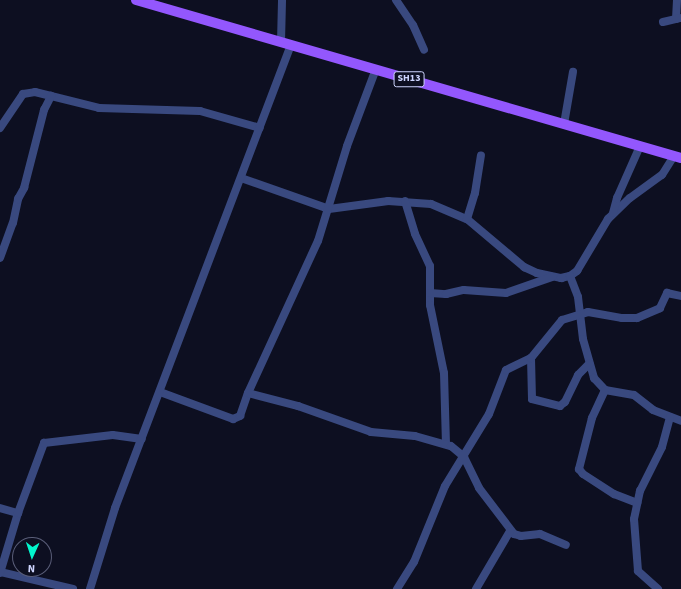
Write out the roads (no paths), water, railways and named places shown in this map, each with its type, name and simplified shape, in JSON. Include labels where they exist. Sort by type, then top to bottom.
[{"type":"main road","name":"SH13","points":[[136,0],[677,157]]},
{"type":"street","points":[[90,589],[116,508],[260,128],[286,43],[282,0]]},
{"type":"street","points":[[396,0],[413,25],[424,50]]},
{"type":"street","points":[[663,22],[679,19],[677,0]]},
{"type":"street","points":[[160,392],[236,419],[240,416],[248,393],[312,255],[329,209],[347,146],[376,69]]},
{"type":"street","points":[[564,124],[574,72]]},
{"type":"street","points":[[0,128],[23,94],[35,92],[99,108],[200,111],[260,128]]},
{"type":"street","points":[[0,258],[14,223],[18,199],[24,188],[44,110],[51,96]]},
{"type":"street","points":[[613,213],[617,198],[640,146]]},
{"type":"street","points":[[466,219],[475,193],[481,155]]},
{"type":"street","points":[[430,292],[446,294],[464,290],[506,293],[552,277],[570,276],[577,271],[592,243],[613,213],[662,175],[677,157]]},
{"type":"street","points":[[241,178],[329,209],[405,201],[431,204],[466,219],[514,259],[537,273],[552,277]]},
{"type":"street","points":[[405,201],[415,234],[428,260],[430,292],[444,373],[446,444]]},
{"type":"street","points":[[570,276],[582,312],[583,339],[594,378],[605,390],[638,397],[648,407],[670,417],[681,420]]},
{"type":"street","points":[[397,589],[414,562],[445,486],[489,414],[506,370],[531,358],[558,322],[582,312],[637,318],[660,308],[667,294],[681,296]]},
{"type":"street","points":[[531,358],[532,399],[560,406],[564,404],[578,375],[589,364]]},
{"type":"street","points":[[605,390],[592,418],[579,469],[583,474],[614,494],[637,503]]},
{"type":"street","points":[[248,393],[298,406],[371,432],[415,436],[456,448],[464,457],[479,488],[510,531],[517,536],[549,536],[566,545]]},
{"type":"street","points":[[658,589],[638,571],[634,520],[637,503],[662,447],[670,417]]},
{"type":"street","points":[[73,589],[0,572],[18,513],[43,446],[47,442],[70,441],[113,435],[142,439]]},
{"type":"street","points":[[0,508],[18,513]]},
{"type":"street","points":[[476,589],[510,531]]}]
